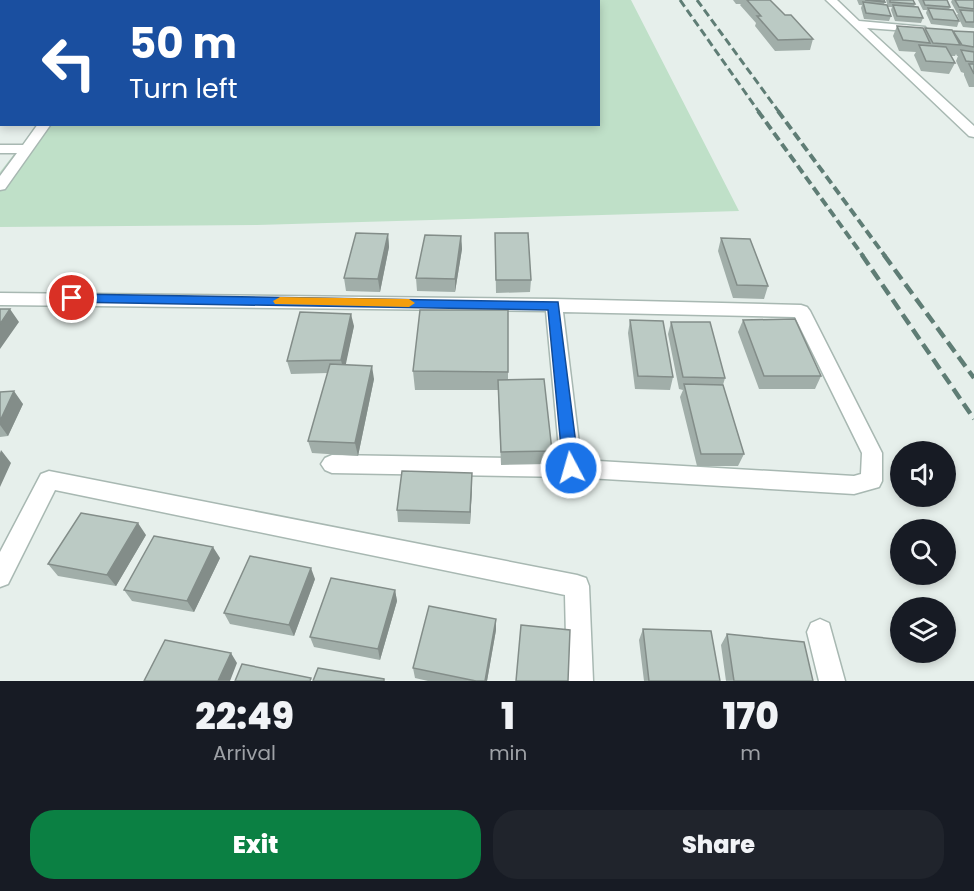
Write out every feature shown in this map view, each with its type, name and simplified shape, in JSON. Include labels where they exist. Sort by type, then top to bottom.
[{"type":"street","points":[[831,0],[974,133]]},
{"type":"street","points":[[859,24],[928,30]]},
{"type":"street","points":[[0,186],[43,126]]},
{"type":"street","points":[[0,149],[26,149]]},
{"type":"street","points":[[0,299],[554,305],[801,311],[872,453],[871,481],[854,485],[571,468],[332,464]]},
{"type":"street","points":[[554,305],[571,468]]},
{"type":"street","points":[[0,576],[49,480],[577,586],[580,681]]},
{"type":"street","points":[[820,632],[832,681]]},
{"type":"green space","points":[[600,0],[631,0],[739,211],[257,225],[0,227],[0,172],[36,126],[600,126]]},
{"type":"building","points":[[747,0],[770,0],[785,15],[791,15],[813,39],[778,40],[757,16],[761,16]]},
{"type":"building","points":[[890,0],[913,0],[915,4],[890,2]]},
{"type":"building","points":[[923,0],[947,0],[950,7],[925,5]]},
{"type":"building","points":[[955,0],[974,0],[974,9],[959,7]]},
{"type":"building","points":[[863,2],[887,5],[891,16],[866,13]]},
{"type":"building","points":[[893,5],[918,7],[923,18],[897,16]]},
{"type":"building","points":[[928,8],[953,10],[959,21],[933,19]]},
{"type":"building","points":[[960,10],[974,11],[974,22],[966,22]]},
{"type":"building","points":[[897,26],[923,28],[930,43],[903,40]]},
{"type":"building","points":[[925,28],[952,30],[960,45],[933,43]]},
{"type":"building","points":[[953,31],[974,32],[974,47],[962,45]]},
{"type":"building","points":[[919,45],[946,47],[955,63],[926,61]]},
{"type":"building","points":[[961,50],[974,52],[974,62],[966,61]]},
{"type":"building","points":[[969,64],[974,64],[974,74]]},
{"type":"building","points":[[356,233],[388,234],[378,279],[344,278]]},
{"type":"building","points":[[495,233],[528,233],[531,280],[496,280]]},
{"type":"building","points":[[425,235],[461,236],[455,279],[416,278]]},
{"type":"building","points":[[721,238],[750,239],[768,286],[737,285]]},
{"type":"building","points":[[0,309],[10,309],[0,324]]},
{"type":"building","points":[[420,310],[508,310],[508,372],[413,371]]},
{"type":"building","points":[[300,312],[351,314],[341,360],[287,361]]},
{"type":"building","points":[[795,319],[821,376],[764,376],[743,320]]},
{"type":"building","points":[[630,320],[663,321],[673,377],[638,376]]},
{"type":"building","points":[[671,322],[710,322],[725,378],[683,377]]},
{"type":"building","points":[[330,364],[372,366],[355,443],[308,441]]},
{"type":"building","points":[[544,379],[552,451],[501,452],[498,380]]},
{"type":"building","points":[[684,384],[723,385],[744,454],[701,454]]},
{"type":"building","points":[[14,391],[0,421],[0,392]]},
{"type":"building","points":[[402,471],[472,473],[470,512],[397,510]]},
{"type":"building","points":[[81,513],[138,523],[107,575],[48,564]]},
{"type":"building","points":[[154,536],[213,547],[187,601],[124,590]]},
{"type":"building","points":[[250,556],[311,568],[289,625],[224,613]]},
{"type":"building","points":[[331,578],[395,590],[378,649],[310,637]]},
{"type":"building","points":[[429,606],[496,619],[485,681],[413,668]]},
{"type":"building","points":[[521,625],[570,630],[568,681],[516,681]]},
{"type":"building","points":[[643,629],[711,631],[720,681],[649,681]]},
{"type":"building","points":[[727,634],[804,642],[813,681],[734,681]]},
{"type":"building","points":[[165,640],[231,653],[218,681],[144,681]]},
{"type":"building","points":[[242,664],[311,678],[310,681],[235,681]]},
{"type":"building","points":[[318,668],[384,679],[384,681],[313,681]]},
{"type":"railway","points":[[680,0],[759,112]]},
{"type":"railway","points":[[697,0],[779,112]]},
{"type":"railway","points":[[758,111],[863,256]]},
{"type":"railway","points":[[778,111],[885,256]]},
{"type":"railway","points":[[862,255],[974,419]]},
{"type":"railway","points":[[884,255],[974,378]]},
{"type":"slow traffic","points":[[280,301],[409,303]]},
{"type":"route","points":[[72,298],[554,305],[571,468]]}]
